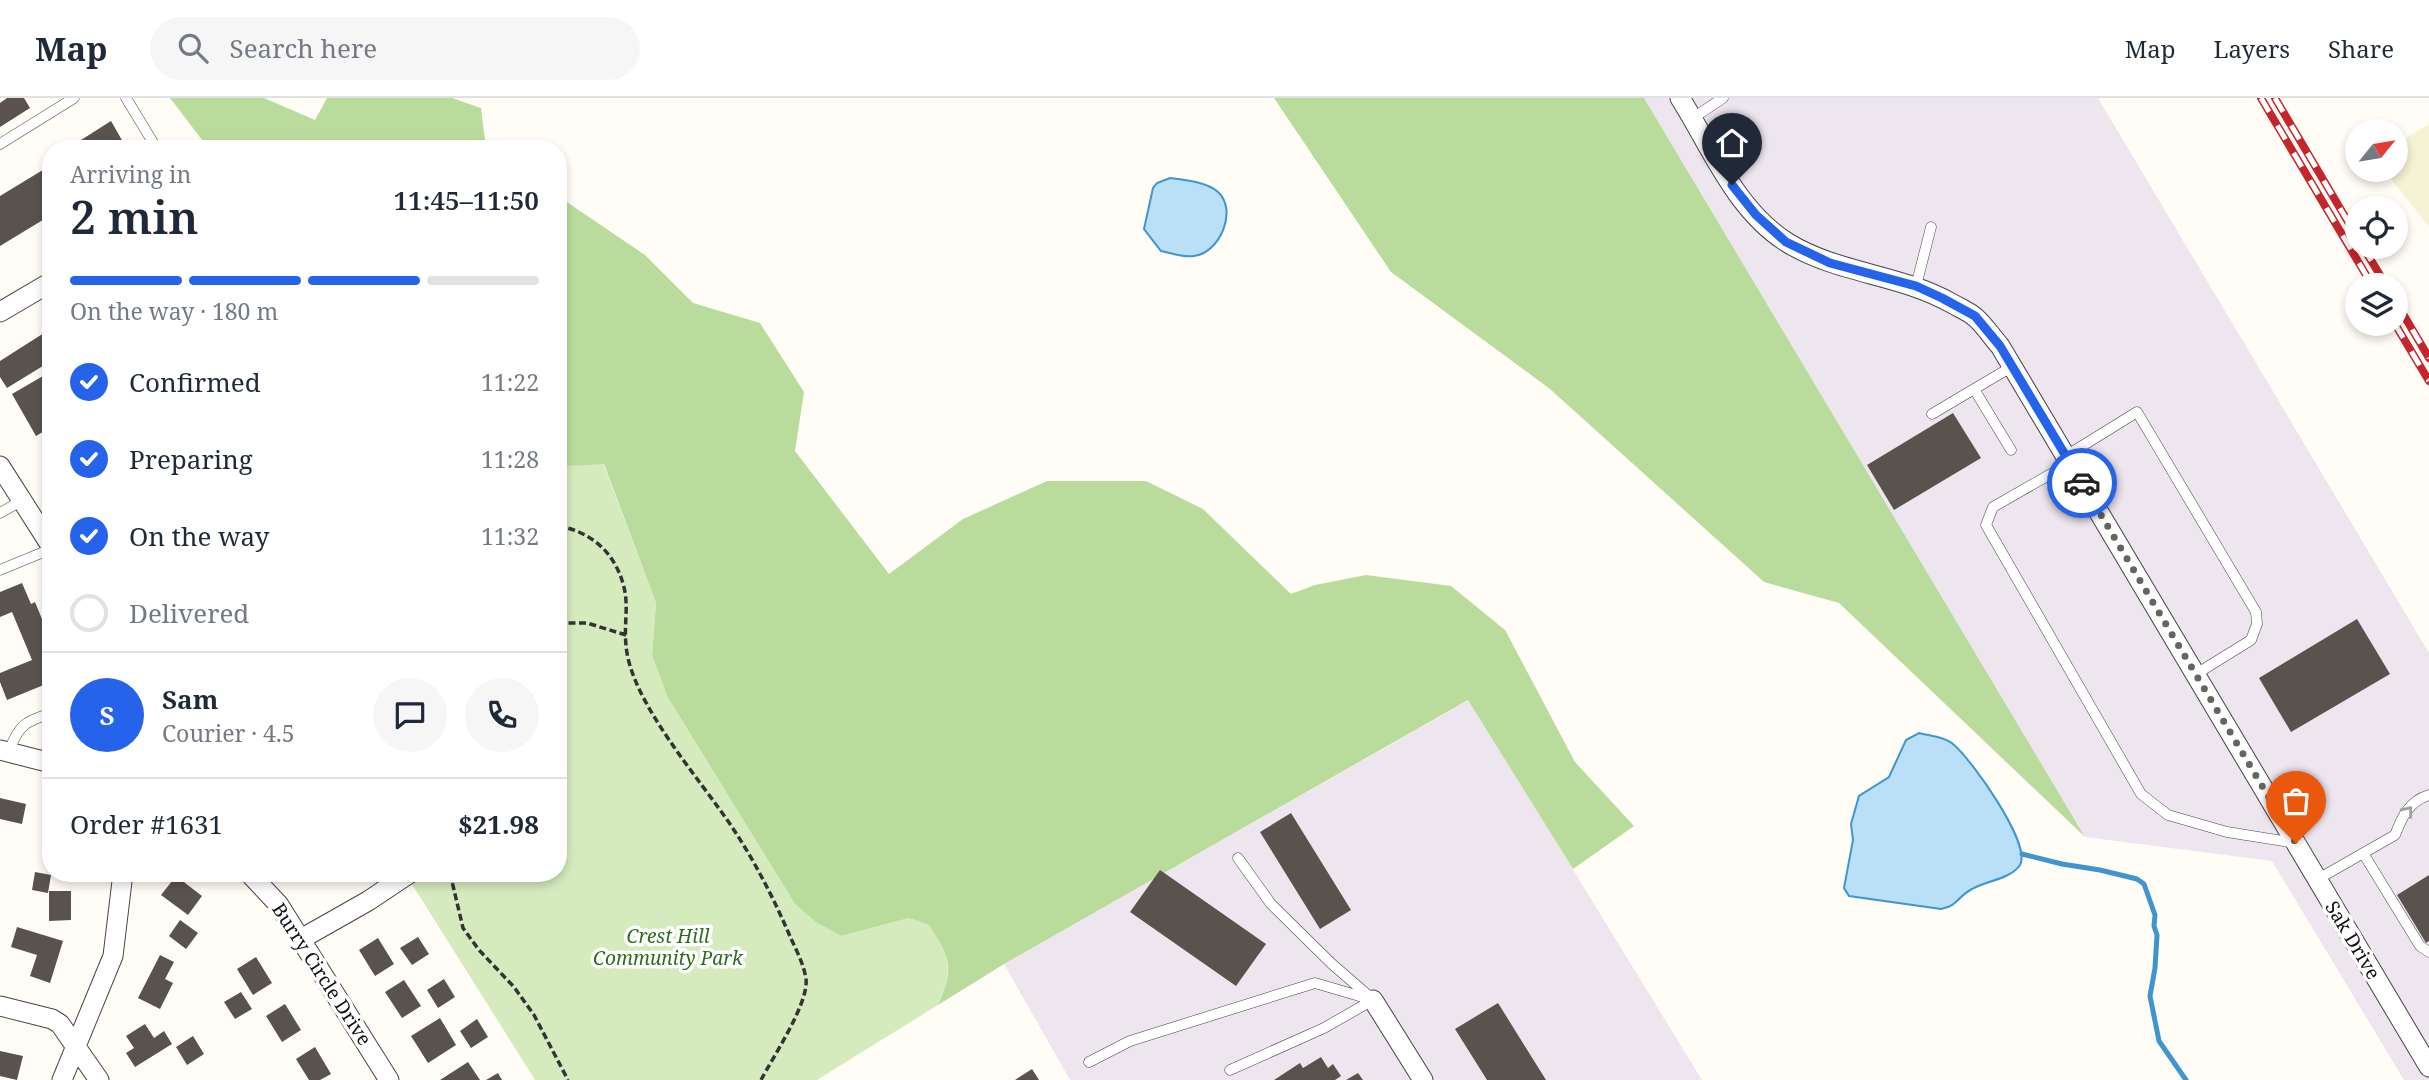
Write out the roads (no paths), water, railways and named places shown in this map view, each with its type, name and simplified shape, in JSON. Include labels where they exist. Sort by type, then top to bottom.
[{"type":"street","name":"Sak Drive","points":[[1680,98],[1732,185],[1756,215],[1786,242],[1830,263],[1916,286],[1942,298],[1975,316],[2000,346],[2429,1067]]},
{"type":"street","points":[[0,312],[42,287]]},
{"type":"street","points":[[0,466],[42,533]]},
{"type":"street","points":[[4,751],[42,761]]},
{"type":"street","points":[[62,1080],[78,1047],[113,956],[122,882]]},
{"type":"street","name":"Burry Circle Drive","points":[[257,882],[279,905],[389,1080]]},
{"type":"street","points":[[301,939],[396,882]]},
{"type":"street","points":[[1373,1000],[1423,1080]]},
{"type":"street","points":[[0,1006],[52,1019],[60,1024],[99,1080]]},
{"type":"lane","points":[[0,144],[74,98]]},
{"type":"lane","points":[[126,98],[152,140]]},
{"type":"lane","points":[[1693,118],[1723,98]]},
{"type":"lane","points":[[1916,286],[1931,227]]},
{"type":"lane","points":[[1932,414],[2013,366]]},
{"type":"lane","points":[[1974,389],[2011,450]]},
{"type":"lane","points":[[2196,674],[2251,640],[2258,624],[2256,612],[2137,412],[1993,507],[1986,525],[2141,794],[2168,815],[2227,832],[2296,843]]},
{"type":"lane","points":[[0,513],[21,500]]},
{"type":"lane","points":[[0,570],[42,551]]},
{"type":"lane","points":[[4,751],[16,731],[26,722],[42,716]]},
{"type":"lane","points":[[2318,879],[2395,835],[2404,813],[2421,797],[2429,795]]},
{"type":"lane","points":[[2363,853],[2420,946],[2429,952]]},
{"type":"lane","points":[[1238,858],[1271,904],[1373,1000]]},
{"type":"lane","points":[[1090,1062],[1130,1041],[1315,983],[1373,1000]]},
{"type":"lane","points":[[1230,1070],[1324,1028],[1373,1000]]},
{"type":"water","points":[[1170,178],[1208,186],[1224,200],[1226,219],[1223,230],[1212,247],[1203,253],[1186,256],[1161,251],[1144,229],[1153,188],[1157,183]]},
{"type":"water","points":[[1919,733],[1951,742],[1973,767],[2009,821],[2021,854],[2020,865],[2011,874],[1977,886],[1951,906],[1941,909],[1849,896],[1844,888],[1853,840],[1851,824],[1859,796],[1889,777],[1906,740]]},
{"type":"waterway","points":[[2022,854],[2137,879],[2144,884],[2155,915],[2157,935],[2150,996],[2159,1041],[2186,1080]]},
{"type":"railway","points":[[2261,98],[2365,273]]},
{"type":"railway","points":[[2275,98],[2345,217]]},
{"type":"railway","points":[[2370,259],[2379,273]]},
{"type":"railway","points":[[2408,322],[2429,358]]},
{"type":"railway","points":[[2402,336],[2429,381]]},
{"type":"park label","name":"Crest Hill Community Park","points":[[668,947]]}]
